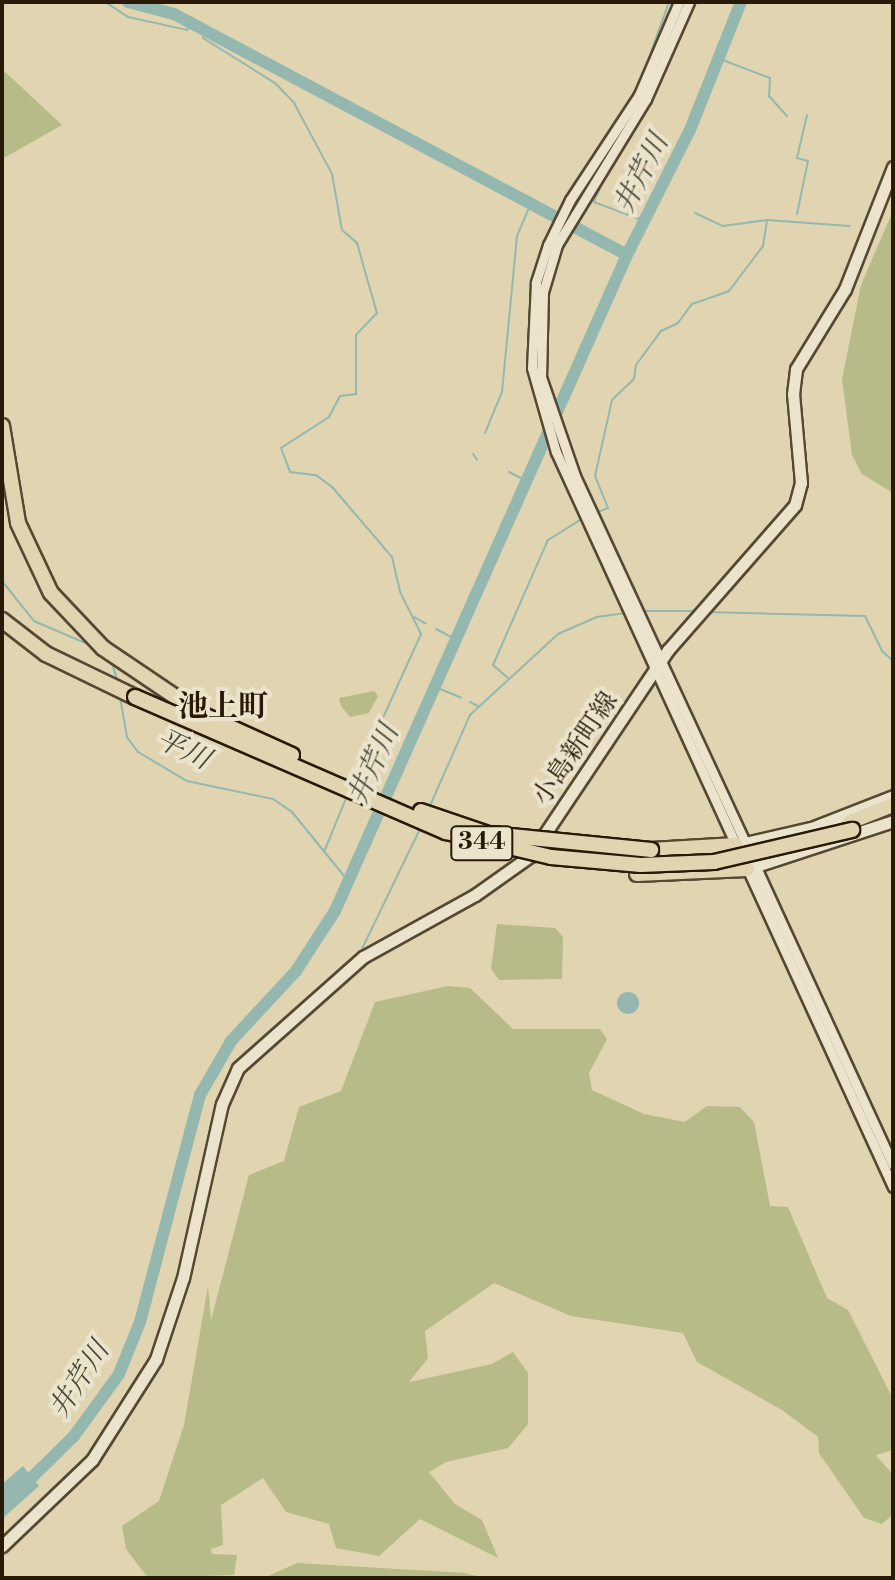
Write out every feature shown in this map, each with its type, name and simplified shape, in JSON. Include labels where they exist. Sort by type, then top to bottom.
[{"type":"highway","name":"344","points":[[2,426],[25,547],[51,593],[123,665],[201,714],[477,837]]},
{"type":"highway","name":"344","points":[[2,620],[67,665],[135,697],[477,837],[581,854],[667,858],[757,848],[893,813]]},
{"type":"highway","name":"344","points":[[851,826],[893,805]]},
{"type":"highway","points":[[477,837],[651,850],[741,844]]},
{"type":"highway","points":[[477,837],[540,863],[637,874],[752,868]]},
{"type":"main road","name":"小島新町線","points":[[2,1546],[92,1460],[156,1359],[183,1278],[222,1104],[238,1068],[363,957],[475,895],[530,856],[658,666],[703,606],[795,505],[801,483],[793,394],[796,369],[845,289],[893,167]]},
{"type":"main road","points":[[741,844],[811,828],[893,796]]},
{"type":"main road","points":[[752,868],[893,821]]},
{"type":"street","points":[[679,2],[639,95],[574,202],[536,283],[531,339],[538,380],[573,480],[752,868],[893,1187]]},
{"type":"street","points":[[574,202],[646,99],[689,2]]},
{"type":"street","points":[[763,893],[893,1165]]},
{"type":"green space","points":[[2,69],[62,125],[2,159]]},
{"type":"green space","points":[[893,211],[893,493],[862,474],[852,455],[842,379],[861,285]]},
{"type":"green space","points":[[374,691],[378,696],[369,713],[350,717],[341,706],[339,698]]},
{"type":"green space","points":[[497,924],[555,928],[563,937],[562,979],[499,980],[491,969]]},
{"type":"green space","points":[[448,986],[470,988],[513,1029],[600,1029],[607,1039],[589,1073],[592,1090],[644,1114],[685,1122],[707,1106],[740,1107],[754,1122],[770,1206],[788,1207],[827,1298],[848,1310],[893,1399],[893,1450],[876,1455],[893,1475],[893,1514],[882,1524],[864,1518],[819,1453],[818,1437],[782,1410],[697,1362],[683,1333],[571,1316],[494,1283],[425,1331],[428,1358],[409,1382],[492,1364],[513,1352],[528,1373],[528,1424],[508,1448],[446,1462],[429,1472],[455,1504],[482,1520],[498,1558],[420,1519],[379,1556],[336,1548],[329,1524],[286,1512],[263,1478],[221,1505],[223,1545],[211,1549],[212,1554],[237,1555],[234,1575],[148,1578],[126,1549],[122,1526],[159,1501],[184,1425],[208,1286],[211,1320],[249,1175],[284,1161],[299,1107],[341,1091],[375,1002]]},
{"type":"green space","points":[[297,1563],[465,1573],[484,1578],[264,1578]]},
{"type":"water","points":[[628,992],[636,995],[639,1003],[636,1011],[628,1014],[620,1011],[617,1003],[620,995]]},
{"type":"water","points":[[23,1466],[39,1486],[2,1519],[2,1484]]},
{"type":"waterway","points":[[105,2],[128,17],[187,30],[193,23]]},
{"type":"waterway","points":[[128,2],[174,14],[627,255]]},
{"type":"waterway","points":[[645,69],[669,2]]},
{"type":"waterway","name":"井芹川","points":[[2,1507],[74,1436],[119,1374],[140,1322],[200,1095],[231,1041],[296,971],[335,911],[627,255],[690,130],[741,2]]},
{"type":"waterway","points":[[206,31],[203,38],[275,83],[294,103],[332,174],[342,230],[357,243],[377,313],[356,335],[356,394],[340,396],[329,417],[281,448],[290,472],[316,475],[333,488],[392,557],[400,592],[421,634],[352,786]]},
{"type":"waterway","points":[[720,59],[770,78],[769,96],[787,116]]},
{"type":"waterway","points":[[797,214],[808,161],[797,158],[807,115]]},
{"type":"waterway","points":[[609,168],[594,202],[647,222]]},
{"type":"waterway","points":[[485,433],[502,392],[517,236],[529,208]]},
{"type":"waterway","points":[[695,213],[723,226],[767,220]]},
{"type":"waterway","points":[[596,513],[608,508],[595,476],[612,400],[634,379],[636,365],[661,331],[678,323],[692,304],[729,291],[763,246],[767,220],[850,226]]},
{"type":"waterway","points":[[473,454],[477,460]]},
{"type":"waterway","points":[[509,472],[529,482]]},
{"type":"waterway","points":[[508,678],[493,665],[548,540],[582,519]]},
{"type":"waterway","name":"平川","points":[[2,581],[34,621],[92,646]]},
{"type":"waterway","points":[[640,611],[697,611]]},
{"type":"waterway","points":[[708,612],[865,616],[882,651],[893,661]]},
{"type":"waterway","points":[[429,808],[470,715],[558,634],[597,617],[626,613]]},
{"type":"waterway","points":[[414,617],[425,623]]},
{"type":"waterway","points":[[436,629],[459,641]]},
{"type":"waterway","name":"平川","points":[[112,663],[118,683]]},
{"type":"waterway","points":[[438,688],[461,698]]},
{"type":"waterway","name":"平川","points":[[120,697],[127,737],[138,752],[187,781],[273,799],[292,812],[349,882]]},
{"type":"waterway","points":[[470,702],[478,706]]},
{"type":"waterway","points":[[324,852],[347,796]]},
{"type":"waterway","points":[[360,953],[420,829]]},
{"type":"district","name":"池上町","points":[[223,707]]}]
